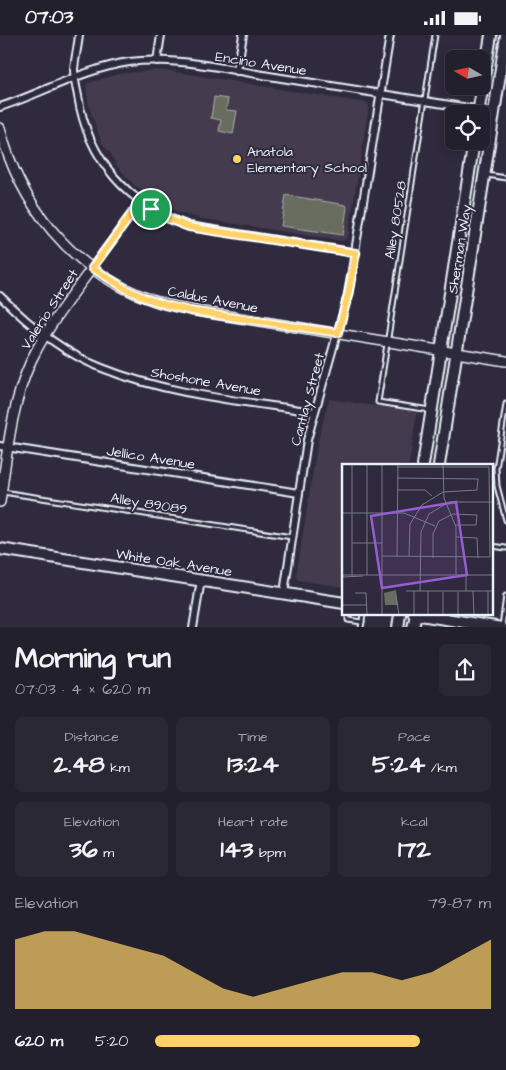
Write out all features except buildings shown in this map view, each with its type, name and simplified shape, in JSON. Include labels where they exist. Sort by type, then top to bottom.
[{"type":"main road","points":[[480,105],[490,38]]},
{"type":"main road","name":"Sherman Way","points":[[439,464],[506,41]]},
{"type":"main road","name":"Sherman Way","points":[[423,464],[473,150]]},
{"type":"main road","name":"White Oak Avenue","points":[[0,549],[342,603]]},
{"type":"main road","points":[[420,615],[462,624],[502,627]]},
{"type":"street","points":[[79,35],[74,70],[80,109],[92,145],[107,169],[140,203],[171,220],[189,227],[356,253]]},
{"type":"street","points":[[158,61],[162,35]]},
{"type":"street","points":[[237,71],[243,35]]},
{"type":"street","name":"Cantlay Street","points":[[284,593],[307,440],[348,295],[356,253],[390,35]]},
{"type":"street","points":[[490,38],[506,41]]},
{"type":"street","name":"Encino Avenue","points":[[0,107],[98,69],[120,64],[158,61],[237,71],[445,105]]},
{"type":"street","name":"Caldus Avenue","points":[[0,128],[13,170],[37,212],[64,244],[92,268],[133,292],[166,305],[208,313],[506,361]]},
{"type":"street","name":"Valerio Street","points":[[0,502],[4,447],[31,361],[45,336],[140,203]]},
{"type":"street","name":"Shoshone Avenue","points":[[0,296],[45,336],[100,368],[150,385],[314,412]]},
{"type":"street","name":"Jellico Avenue","points":[[4,447],[299,493]]},
{"type":"street","points":[[193,627],[201,580]]},
{"type":"lane","name":"Alley 80528","points":[[432,411],[378,402],[435,35]]},
{"type":"lane","points":[[485,175],[506,178]]},
{"type":"lane","points":[[506,404],[496,469],[497,486],[506,520]]},
{"type":"lane","name":"Alley 89089","points":[[1,492],[292,537]]},
{"type":"lane","points":[[502,627],[506,596]]},
{"type":"lane","points":[[348,615],[348,620],[362,623]]},
{"type":"lane","points":[[361,627],[363,615]]},
{"type":"shaded area","name":"Anatola Elementary School","points":[[156,70],[369,105],[348,237],[343,241],[198,218],[180,213],[159,203],[133,184],[116,165],[111,154],[102,143],[89,107],[86,85],[119,74]]},
{"type":"shaded area","points":[[329,399],[417,412],[409,464],[342,464],[342,587],[298,580],[296,576],[318,440]]},
{"type":"green space","points":[[214,97],[228,99],[226,110],[237,111],[233,134],[219,131],[221,120],[211,118]]},
{"type":"green space","points":[[286,195],[346,205],[343,235],[281,226]]},
{"type":"place","name":"Anatola Elementary School","points":[[237,159]]},
{"type":"route","points":[[140,203],[151,209],[189,227],[356,253],[343,318],[338,333],[191,311],[166,305],[126,289],[92,268],[140,203]]}]
